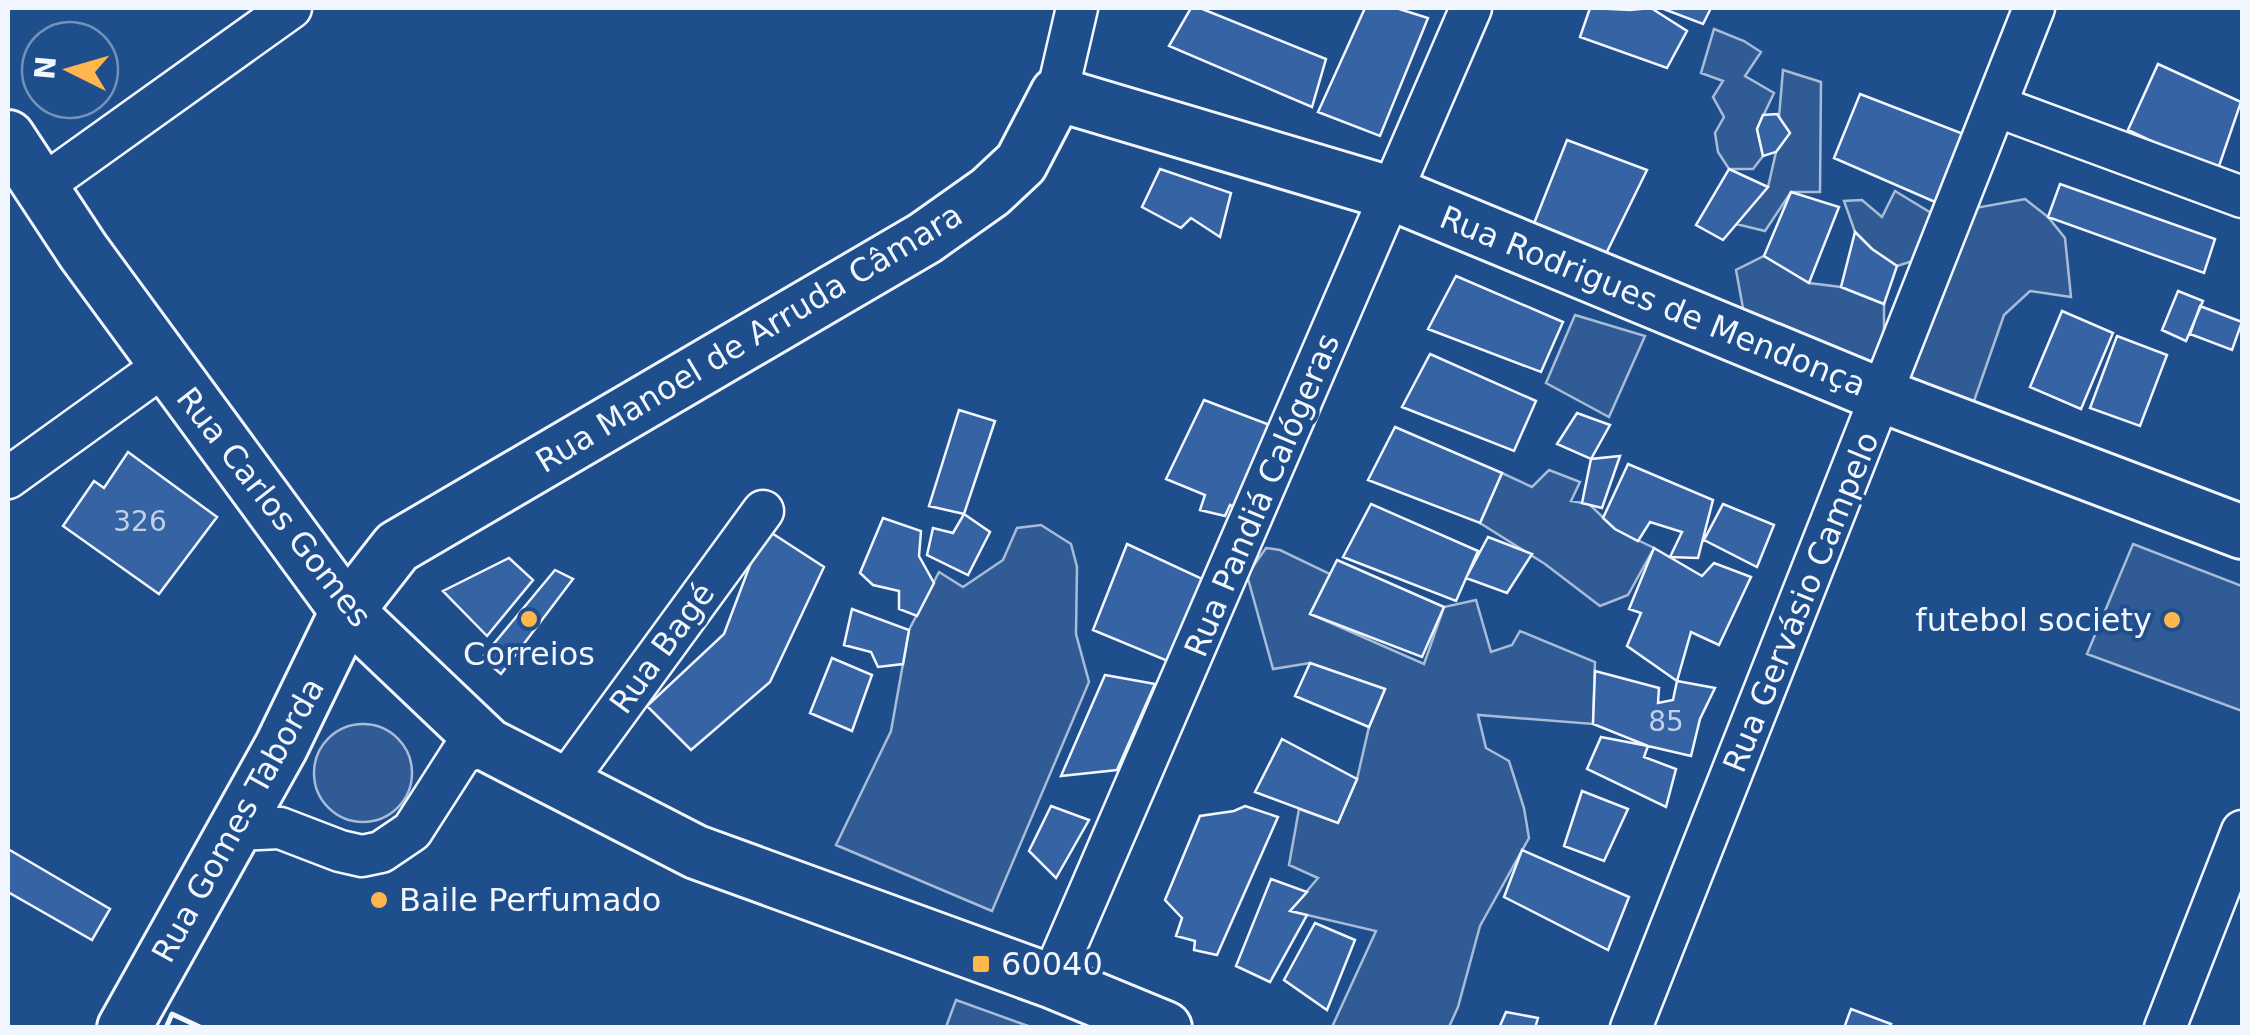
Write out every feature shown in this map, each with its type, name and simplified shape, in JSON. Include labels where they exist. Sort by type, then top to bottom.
[{"type":"main road","name":"Rua Rodrigues de Mendonça","points":[[1056,94],[1393,194],[1883,396],[2242,532]]},
{"type":"main road","name":"Rua Manoel de Arruda Câmara","points":[[347,611],[397,546],[926,238],[990,192],[1021,163],[1056,94]]},
{"type":"main road","name":"Rua Carlos Gomes","points":[[9,142],[82,250],[347,611],[488,745],[696,852],[1051,981],[1165,1028]]},
{"type":"main road","name":"Rua Gomes Taborda","points":[[124,1028],[281,747],[347,611]]},
{"type":"street","points":[[42,186],[291,8]]},
{"type":"street","name":"Rua Manoel de Arruda Câmara","points":[[1056,94],[1076,8]]},
{"type":"street","name":"Rua Pandiá Calógeras","points":[[1051,981],[1471,8]]},
{"type":"street","name":"Rua Gervásio Campelo","points":[[1631,1028],[2034,8]]},
{"type":"street","points":[[1996,106],[2242,197]]},
{"type":"street","points":[[8,478],[165,365]]},
{"type":"street","name":"Rua Bagé","points":[[562,785],[763,511]]},
{"type":"street","points":[[234,830],[280,828],[340,851],[362,856],[382,852],[412,831],[462,753],[488,745]]},
{"type":"street","points":[[2165,1028],[2242,831]]},
{"type":"shaded area","points":[[1714,29],[1761,52],[1745,76],[1774,93],[1757,129],[1763,156],[1753,169],[1729,169],[1718,152],[1715,133],[1724,117],[1713,97],[1723,81],[1701,73]]},
{"type":"shaded area","points":[[1783,70],[1821,82],[1820,192],[1791,192],[1765,231],[1736,224],[1768,187],[1776,152]]},
{"type":"shaded area","points":[[1895,191],[1941,219],[1922,258],[1897,266],[1855,232],[1844,201],[1862,200],[1882,217]]},
{"type":"shaded area","points":[[2025,199],[2048,217],[2065,238],[2071,297],[2030,291],[2004,315],[1973,404],[1902,382],[1964,210]]},
{"type":"shaded area","points":[[1764,256],[1809,283],[1841,287],[1884,304],[1884,349],[1872,377],[1747,330],[1736,270]]},
{"type":"shaded area","points":[[1575,315],[1645,336],[1609,417],[1546,383]]},
{"type":"shaded area","points":[[1549,470],[1580,482],[1571,501],[1589,504],[1615,529],[1654,548],[1628,595],[1600,606],[1545,564],[1480,523],[1502,473],[1532,487]]},
{"type":"shaded area","points":[[1041,525],[1071,544],[1077,567],[1076,634],[1089,682],[992,911],[836,845],[891,731],[909,630],[939,572],[963,587],[1003,560],[1017,528]]},
{"type":"shaded area","name":"futebol society","points":[[2133,544],[2242,586],[2242,711],[2087,654]]},
{"type":"shaded area","points":[[1266,548],[1280,550],[1330,574],[1310,614],[1424,664],[1444,607],[1476,600],[1491,652],[1512,645],[1520,631],[1595,662],[1593,724],[1478,715],[1486,748],[1509,761],[1529,838],[1480,926],[1449,1027],[1332,1027],[1376,931],[1290,911],[1318,878],[1289,865],[1299,809],[1338,823],[1357,779],[1369,727],[1385,689],[1310,663],[1273,669],[1247,575]]},
{"type":"shaded area","points":[[363,724],[382,728],[397,739],[408,754],[412,773],[408,792],[397,807],[382,818],[363,822],[344,818],[329,807],[318,792],[314,773],[318,754],[329,739],[344,728]]},
{"type":"shaded area","points":[[956,1000],[1031,1027],[946,1027]]},
{"type":"building","points":[[1191,8],[1200,8],[1326,59],[1312,107],[1169,46]]},
{"type":"building","points":[[1365,8],[1396,8],[1428,18],[1380,136],[1318,112]]},
{"type":"building","points":[[1590,8],[1651,8],[1687,31],[1667,68],[1580,37]]},
{"type":"building","points":[[1661,8],[1711,8],[1703,24]]},
{"type":"building","points":[[2158,64],[2241,102],[2217,172],[2128,130]]},
{"type":"building","points":[[1860,94],[1966,135],[1942,205],[1834,158]]},
{"type":"building","points":[[1777,114],[1790,133],[1776,152],[1763,156],[1757,129],[1763,115]]},
{"type":"building","points":[[1567,140],[1647,170],[1601,264],[1533,226]]},
{"type":"building","points":[[1160,169],[1231,193],[1220,237],[1191,218],[1181,228],[1142,207]]},
{"type":"building","points":[[1729,169],[1768,187],[1723,240],[1696,225]]},
{"type":"building","points":[[2060,184],[2215,239],[2204,273],[2048,217]]},
{"type":"building","points":[[1791,192],[1839,207],[1809,283],[1764,256]]},
{"type":"building","points":[[1855,232],[1897,266],[1884,304],[1841,287]]},
{"type":"building","points":[[1456,276],[1563,322],[1541,372],[1428,329]]},
{"type":"building","points":[[2178,291],[2203,301],[2186,341],[2162,330]]},
{"type":"building","points":[[2200,306],[2242,322],[2232,350],[2190,334]]},
{"type":"building","points":[[2062,311],[2113,333],[2081,409],[2030,387]]},
{"type":"building","points":[[2117,336],[2167,355],[2140,426],[2090,408]]},
{"type":"building","points":[[1430,354],[1536,401],[1514,451],[1402,407]]},
{"type":"building","points":[[1204,400],[1280,429],[1244,512],[1230,505],[1225,516],[1200,510],[1205,495],[1166,479]]},
{"type":"building","points":[[959,410],[995,421],[964,514],[929,506]]},
{"type":"building","points":[[1577,413],[1610,425],[1591,459],[1557,444]]},
{"type":"building","points":[[1395,427],[1502,473],[1480,523],[1368,480]]},
{"type":"building","points":[[128,452],[217,517],[159,594],[63,526],[94,481],[104,488]]},
{"type":"building","points":[[1620,456],[1602,508],[1582,503],[1591,459]]},
{"type":"building","points":[[1628,464],[1713,500],[1698,558],[1670,557],[1682,532],[1650,522],[1638,541],[1603,518]]},
{"type":"building","points":[[1371,504],[1478,551],[1456,601],[1343,557]]},
{"type":"building","points":[[1723,504],[1774,525],[1757,567],[1704,540]]},
{"type":"building","points":[[964,514],[990,532],[968,575],[927,555],[933,528],[953,533]]},
{"type":"building","points":[[883,518],[921,531],[919,556],[934,583],[917,616],[899,609],[899,591],[873,585],[860,573]]},
{"type":"building","points":[[764,528],[824,567],[770,682],[691,750],[647,706],[724,634]]},
{"type":"building","points":[[1488,537],[1532,554],[1507,593],[1466,578]]},
{"type":"building","points":[[1127,544],[1211,583],[1170,662],[1093,630]]},
{"type":"building","points":[[1654,548],[1702,576],[1714,563],[1751,577],[1719,645],[1691,632],[1677,681],[1627,646],[1641,613],[1629,609]]},
{"type":"building","points":[[509,558],[533,580],[487,636],[443,591]]},
{"type":"building","points":[[1337,560],[1444,607],[1422,657],[1310,614]]},
{"type":"building","name":"Correios","points":[[555,570],[573,579],[501,674],[482,658]]},
{"type":"building","points":[[852,609],[909,630],[903,664],[878,667],[871,652],[844,645]]},
{"type":"building","points":[[832,658],[872,675],[852,731],[810,713]]},
{"type":"building","points":[[1310,663],[1385,689],[1369,727],[1295,696]]},
{"type":"building","points":[[1595,671],[1659,688],[1658,703],[1673,700],[1677,681],[1715,688],[1700,719],[1691,756],[1648,746],[1593,724]]},
{"type":"building","points":[[1105,675],[1155,684],[1117,770],[1061,776]]},
{"type":"building","points":[[1601,737],[1648,746],[1644,757],[1676,769],[1666,807],[1587,769]]},
{"type":"building","points":[[1282,739],[1357,779],[1338,823],[1255,792]]},
{"type":"building","points":[[1582,791],[1628,809],[1604,861],[1564,846]]},
{"type":"building","points":[[1051,806],[1089,820],[1056,878],[1029,851]]},
{"type":"building","points":[[1245,806],[1278,817],[1217,955],[1194,950],[1195,941],[1176,936],[1182,918],[1165,900],[1200,816]]},
{"type":"building","points":[[8,849],[110,909],[92,940],[8,892]]},
{"type":"building","points":[[1522,850],[1629,897],[1608,950],[1504,897]]},
{"type":"building","points":[[1271,879],[1307,892],[1290,911],[1307,915],[1270,982],[1236,966]]},
{"type":"building","points":[[1315,923],[1355,940],[1327,1010],[1284,980]]},
{"type":"building","points":[[1851,1009],[1891,1024],[1889,1028],[1844,1028]]},
{"type":"building","points":[[1506,1012],[1538,1018],[1535,1028],[1499,1028]]},
{"type":"wall","points":[[166,1028],[172,1014],[202,1028]]},
{"type":"place","name":"Correios","points":[[529,619]]},
{"type":"place","name":"futebol society","points":[[2172,620]]},
{"type":"place","name":"Baile Perfumado","points":[[379,900]]},
{"type":"place","name":"60040","points":[[981,964]]}]
